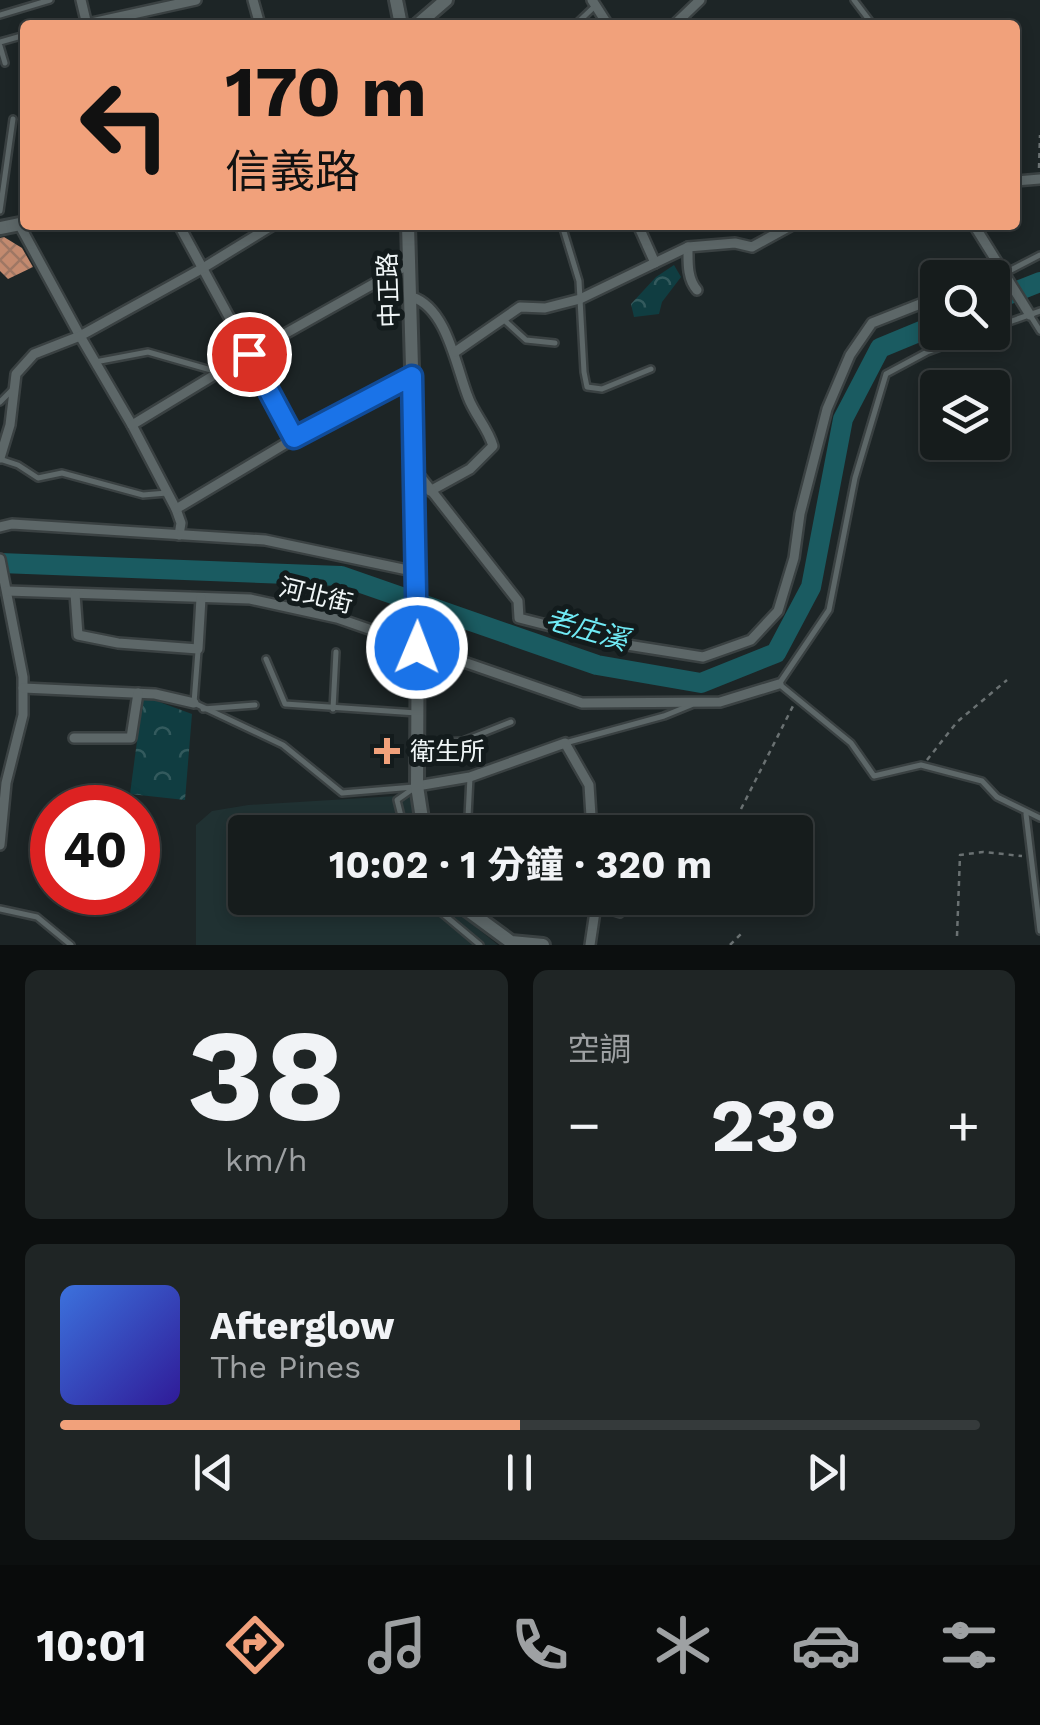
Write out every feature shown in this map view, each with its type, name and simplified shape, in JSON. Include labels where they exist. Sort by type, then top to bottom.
[{"type":"street","points":[[105,20],[196,0]]},
{"type":"street","points":[[423,20],[446,0]]},
{"type":"street","points":[[679,20],[700,0]]},
{"type":"street","points":[[25,230],[176,509],[181,523],[179,536]]},
{"type":"street","points":[[182,230],[294,438]]},
{"type":"street","points":[[0,459],[10,426],[16,374],[34,354],[80,336],[265,230]]},
{"type":"street","name":"中正路","points":[[408,230],[417,577],[416,786],[421,815]]},
{"type":"street","points":[[640,230],[656,263]]},
{"type":"street","points":[[454,352],[520,307],[545,308],[580,299],[688,247],[735,243],[752,247],[781,230]]},
{"type":"street","points":[[977,230],[998,260]]},
{"type":"street","points":[[688,247],[688,264],[697,290]]},
{"type":"street","points":[[132,424],[410,264]]},
{"type":"street","points":[[1010,278],[1035,313]]},
{"type":"street","points":[[412,297],[428,306],[454,352],[468,400],[493,446],[470,469],[430,491]]},
{"type":"street","points":[[415,470],[518,602],[520,618],[621,644],[702,657],[751,640],[778,612],[827,410],[850,355],[872,322],[920,304]]},
{"type":"street","points":[[176,509],[294,438],[412,376]]},
{"type":"street","points":[[0,526],[264,540],[417,577]]},
{"type":"street","points":[[0,559],[7,590],[5,606],[23,688],[23,715],[6,783],[0,846]]},
{"type":"street","name":"河北街","points":[[7,590],[250,599],[336,618],[582,703],[720,702],[779,684]]},
{"type":"street","points":[[76,594],[78,635],[118,643],[198,649],[201,598]]},
{"type":"street","points":[[23,688],[138,693],[199,706]]},
{"type":"street","points":[[74,738],[131,738],[138,693]]},
{"type":"street","points":[[416,786],[470,777],[564,743],[589,786],[591,815]]},
{"type":"street","points":[[474,915],[511,942],[543,945]]},
{"type":"street","points":[[590,945],[596,915]]},
{"type":"lane","points":[[0,15],[50,0]]},
{"type":"lane","points":[[0,44],[5,64]]},
{"type":"lane","points":[[0,211],[14,119]]},
{"type":"lane","points":[[564,230],[579,281],[587,387],[602,389],[651,369]]},
{"type":"lane","points":[[1010,270],[1040,255]]},
{"type":"lane","points":[[1010,322],[1035,313],[1040,331]]},
{"type":"lane","points":[[503,319],[526,340],[555,342]]},
{"type":"lane","points":[[932,350],[886,374],[855,478],[828,610],[779,684],[850,742],[874,776],[922,765],[982,780],[997,797],[1040,818]]},
{"type":"lane","points":[[95,362],[148,352],[219,372]]},
{"type":"lane","points":[[0,402],[14,388]]},
{"type":"lane","points":[[0,459],[38,478],[62,473],[142,495],[167,493]]},
{"type":"lane","points":[[198,649],[199,706]]},
{"type":"lane","points":[[333,709],[336,652]]},
{"type":"lane","points":[[266,659],[284,704],[417,713]]},
{"type":"lane","points":[[564,743],[664,716],[693,704]]},
{"type":"lane","points":[[199,706],[255,705]]},
{"type":"lane","points":[[199,706],[282,745],[342,793],[416,786]]},
{"type":"lane","points":[[416,743],[462,740],[511,722]]},
{"type":"lane","points":[[468,815],[470,777]]},
{"type":"lane","points":[[400,815],[397,800],[416,786]]},
{"type":"lane","points":[[1026,814],[1040,931]]},
{"type":"lane","points":[[0,909],[37,917],[71,945]]},
{"type":"lane","points":[[444,915],[480,945]]},
{"type":"path","points":[[1039,180],[1040,135]]},
{"type":"path","points":[[922,765],[948,738],[957,722],[1007,680]]},
{"type":"path","points":[[742,809],[797,698]]},
{"type":"path","points":[[957,936],[960,855],[983,852],[1032,858]]},
{"type":"path","points":[[730,945],[741,934]]},
{"type":"shaded area","points":[[412,795],[414,815],[228,815],[228,915],[461,915],[498,945],[196,945],[196,825],[212,811],[248,805]]},
{"type":"green space","points":[[674,265],[681,277],[662,302],[659,314],[634,317],[631,304],[656,277]]},
{"type":"green space","points":[[143,696],[192,714],[185,800],[160,797],[160,785],[131,785]]},
{"type":"building","points":[[0,238],[22,248],[33,267],[8,279],[0,271]]},
{"type":"waterway","name":"老庄溪","points":[[1010,294],[1040,282]]},
{"type":"waterway","name":"老庄溪","points":[[0,563],[341,576],[597,665],[701,683],[776,653],[811,587],[843,419],[880,348],[920,331]]},
{"type":"place","name":"衛生所","points":[[387,751]]},
{"type":"route","points":[[249,354],[294,438],[412,376],[417,648]]}]
